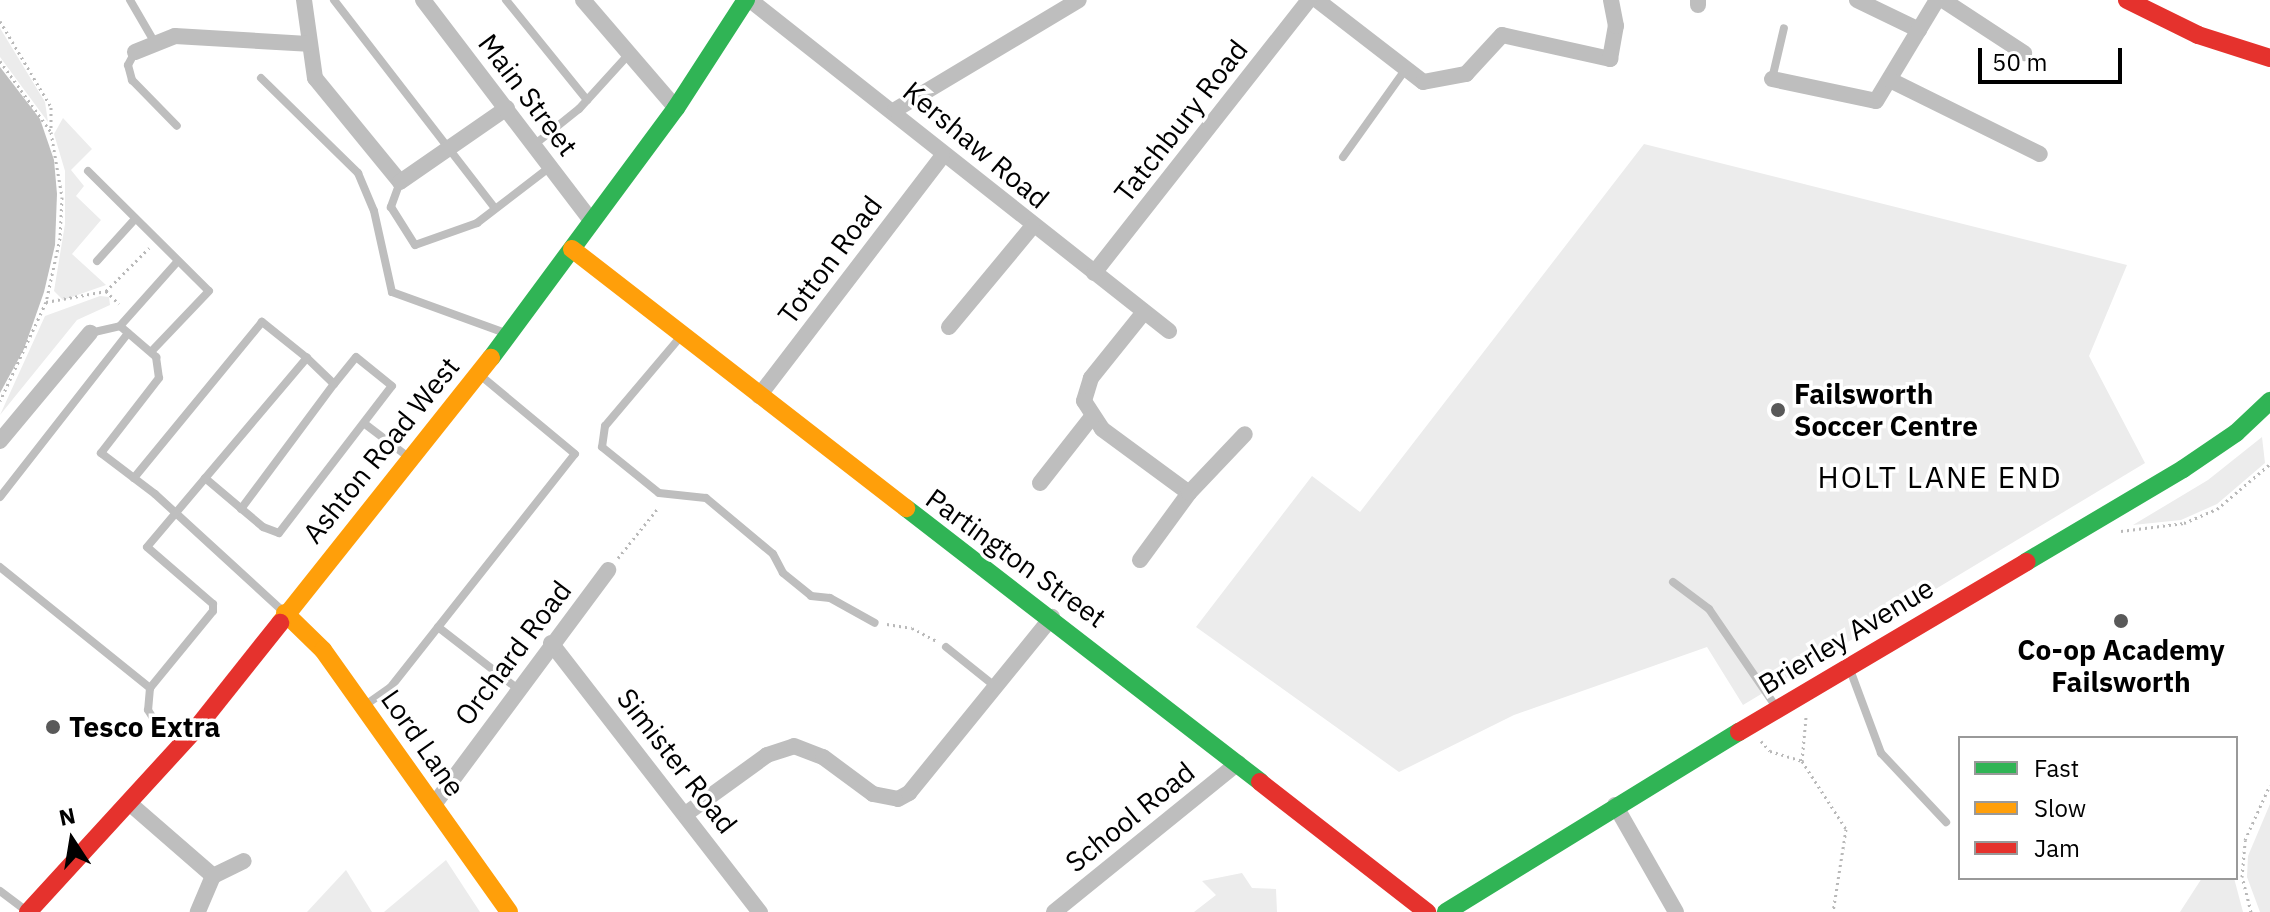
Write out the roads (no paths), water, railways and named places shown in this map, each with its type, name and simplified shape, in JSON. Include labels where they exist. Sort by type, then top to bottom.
[{"type":"street","points":[[304,0],[315,78],[400,182],[507,108]]},
{"type":"street","name":"Main Street","points":[[423,0],[592,222]]},
{"type":"street","points":[[583,0],[676,108]]},
{"type":"street","name":"Ashton Road West","points":[[28,912],[183,742],[479,375],[676,108],[748,0]]},
{"type":"street","name":"Kershaw Road","points":[[748,0],[895,110],[942,157],[1169,331]]},
{"type":"street","points":[[895,110],[1079,0]]},
{"type":"street","name":"Tatchbury Road","points":[[1094,273],[1309,0]]},
{"type":"street","points":[[1317,0],[1389,59],[1423,82],[1466,74],[1502,35],[1610,59],[1616,26],[1611,0]]},
{"type":"street","points":[[1857,0],[1919,30]]},
{"type":"street","points":[[1772,79],[1876,101],[1937,0]]},
{"type":"street","points":[[1943,0],[2024,53]]},
{"type":"street","points":[[2127,0],[2198,35],[2270,58]]},
{"type":"street","points":[[135,52],[155,43],[188,36],[308,44]]},
{"type":"street","points":[[1890,80],[2040,154]]},
{"type":"street","name":"Totton Road","points":[[759,396],[942,157]]},
{"type":"street","points":[[949,327],[1032,227]]},
{"type":"street","name":"Partington Street","points":[[572,249],[937,536],[1052,617],[1427,912]]},
{"type":"street","points":[[1144,312],[1091,378],[1084,401],[1091,418],[1189,493]]},
{"type":"street","points":[[0,441],[90,333]]},
{"type":"street","name":"Brierley Avenue","points":[[1446,912],[1615,805],[2099,519],[2236,433],[2270,401]]},
{"type":"street","points":[[1040,483],[1091,418]]},
{"type":"street","points":[[1140,560],[1189,493],[1245,434]]},
{"type":"street","name":"Orchard Road","points":[[433,806],[608,570]]},
{"type":"street","name":"Lord Lane","points":[[285,613],[323,650],[509,912]]},
{"type":"street","points":[[687,813],[767,755],[794,746],[823,757],[873,794],[898,799],[921,784],[1052,617]]},
{"type":"street","name":"Simister Road","points":[[551,643],[687,813],[760,912]]},
{"type":"street","name":"School Road","points":[[1054,912],[1238,763]]},
{"type":"street","points":[[128,802],[213,876]]},
{"type":"street","points":[[1615,805],[1676,912]]},
{"type":"street","points":[[198,912],[213,876],[244,861]]},
{"type":"lane","points":[[130,0],[155,43]]},
{"type":"lane","points":[[334,0],[495,208]]},
{"type":"lane","points":[[506,0],[587,100]]},
{"type":"lane","points":[[1772,79],[1784,28]]},
{"type":"lane","points":[[135,52],[128,65],[132,80],[177,126]]},
{"type":"lane","points":[[534,145],[587,100],[629,54]]},
{"type":"lane","points":[[1343,157],[1405,70]]},
{"type":"lane","points":[[261,78],[358,173],[374,211],[392,292],[509,334]]},
{"type":"lane","points":[[400,182],[391,207],[415,245],[477,223],[550,167]]},
{"type":"lane","points":[[88,171],[209,291],[151,352]]},
{"type":"lane","points":[[97,261],[135,219]]},
{"type":"lane","points":[[90,333],[120,326],[178,261]]},
{"type":"lane","points":[[134,478],[262,322],[334,384]]},
{"type":"lane","points":[[120,326],[151,352],[159,378],[101,453],[175,513],[285,613]]},
{"type":"lane","points":[[0,497],[128,333]]},
{"type":"lane","points":[[682,335],[600,439],[644,484],[668,495],[706,498],[773,554],[783,573],[811,596],[830,598],[875,623]]},
{"type":"lane","points":[[205,478],[241,509],[279,533],[392,386],[356,357],[241,509]]},
{"type":"lane","points":[[183,742],[158,726],[148,710],[150,688],[213,611],[213,604],[147,547],[307,358]]},
{"type":"lane","points":[[363,707],[390,688],[575,454],[479,375]]},
{"type":"lane","points":[[365,424],[411,459]]},
{"type":"lane","points":[[0,567],[150,688]]},
{"type":"lane","points":[[1673,582],[1709,609],[1777,709]]},
{"type":"lane","points":[[438,627],[518,689]]},
{"type":"lane","points":[[946,647],[998,689]]},
{"type":"lane","points":[[1849,667],[1881,753],[1946,822]]},
{"type":"lane","points":[[0,891],[28,912]]},
{"type":"place","name":"Failsworth Soccer Centre","points":[[1778,410]]},
{"type":"place","name":"Co-op Academy Failsworth","points":[[2121,621]]},
{"type":"place","name":"Tesco Extra","points":[[53,727]]},
{"type":"district","name":"HOLT LANE END","points":[[1940,477]]}]
